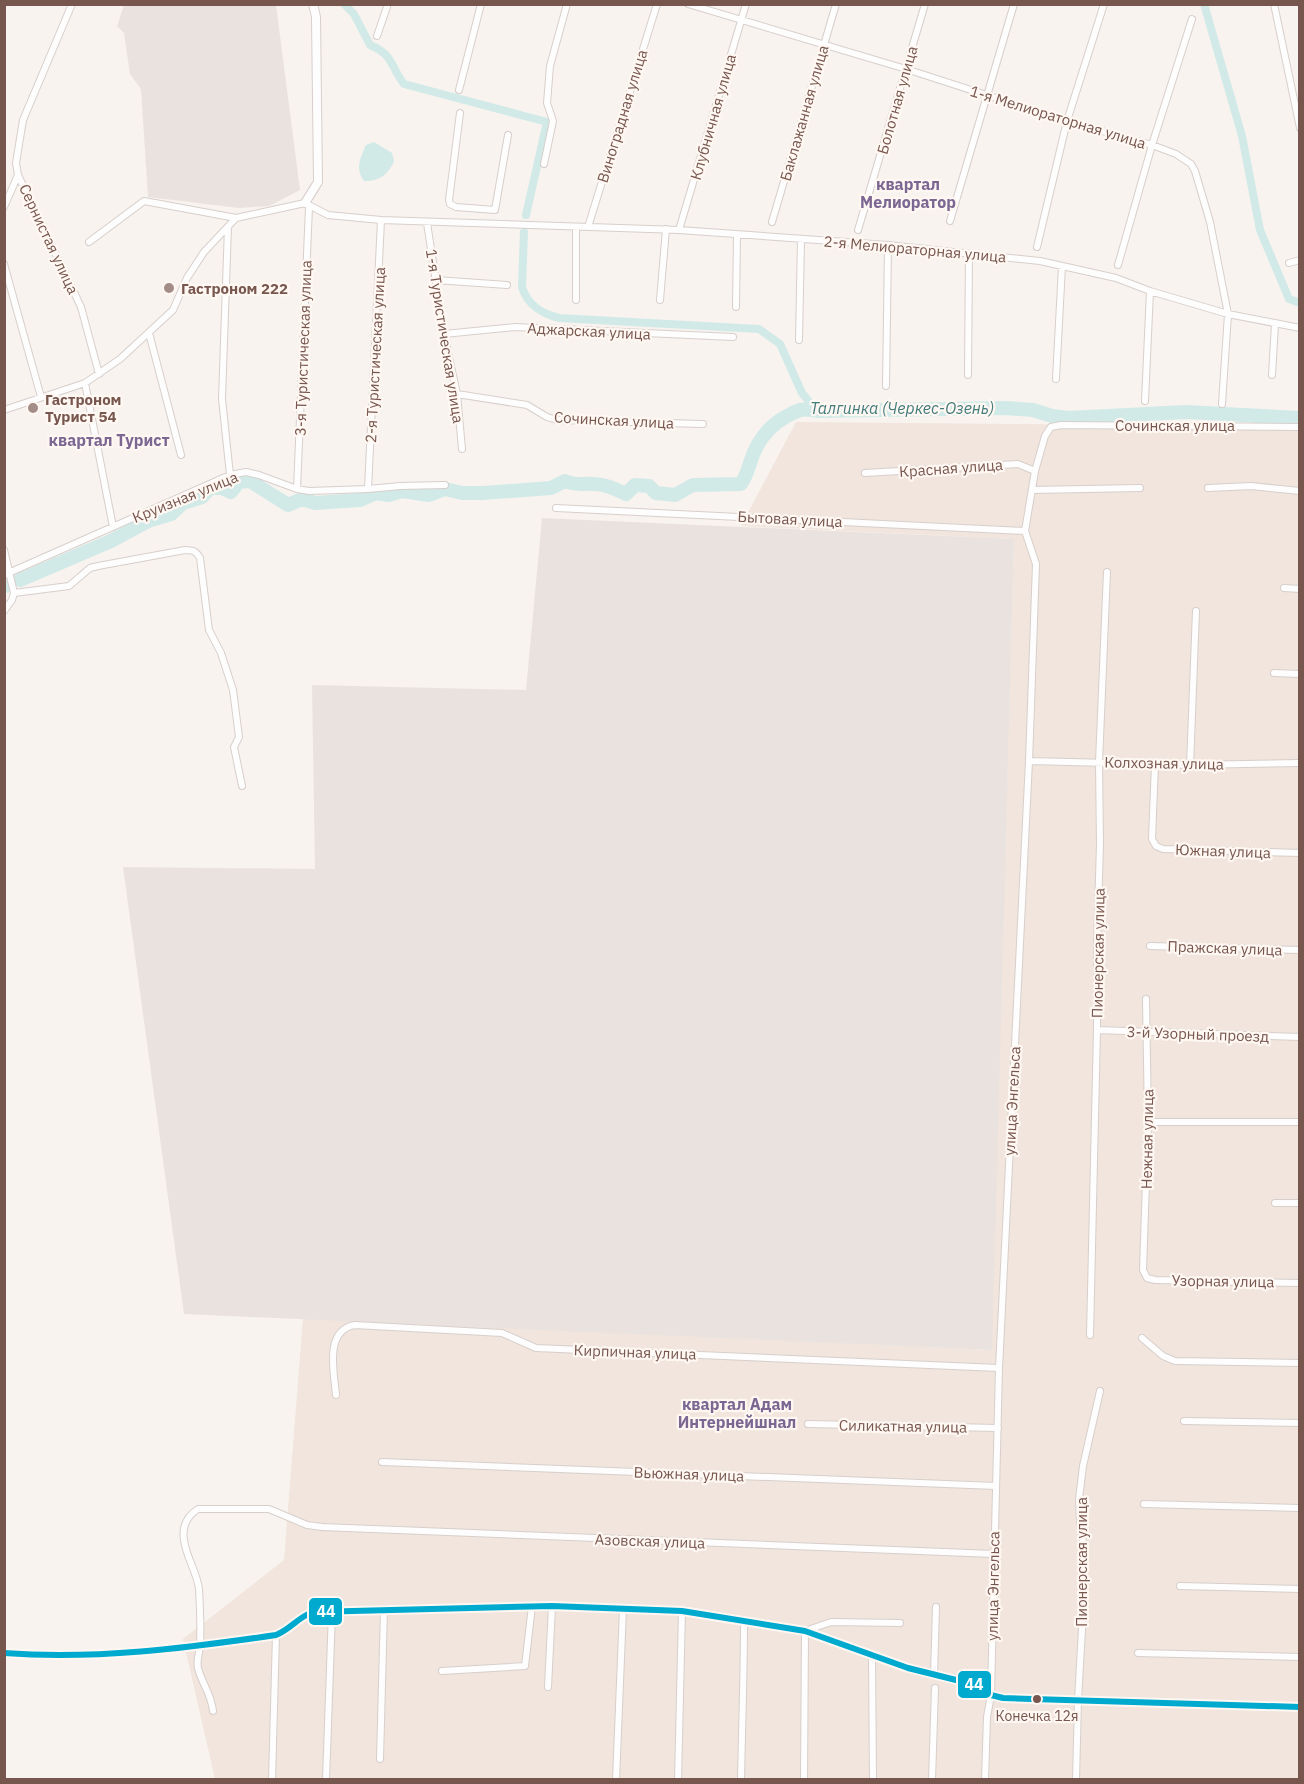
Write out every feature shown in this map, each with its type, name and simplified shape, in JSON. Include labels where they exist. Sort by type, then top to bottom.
[{"type":"street","name":"Сернистая улица","points":[[72,4],[23,120],[16,163],[18,175],[81,307],[99,374]]},
{"type":"street","points":[[89,242],[144,201],[236,218],[307,205],[318,182],[316,17],[313,4]]},
{"type":"street","points":[[377,36],[388,4]]},
{"type":"street","points":[[459,90],[481,4]]},
{"type":"street","points":[[544,164],[553,121],[547,103],[550,66],[567,4]]},
{"type":"street","name":"Виноградная улица","points":[[588,227],[657,4]]},
{"type":"street","name":"1-я Мелиораторная улица","points":[[688,4],[1152,145],[1176,154],[1191,164],[1210,222],[1228,314],[1222,404]]},
{"type":"street","name":"Клубничная улица","points":[[679,230],[746,4]]},
{"type":"street","name":"Баклажанная улица","points":[[772,222],[836,4]]},
{"type":"street","name":"Болотная улица","points":[[858,230],[925,4]]},
{"type":"street","points":[[950,221],[1014,4]]},
{"type":"street","points":[[1037,247],[1067,121],[1104,4]]},
{"type":"street","points":[[1274,4],[1299,128]]},
{"type":"street","points":[[1118,265],[1152,145],[1192,19]]},
{"type":"street","points":[[460,113],[448,200],[456,207],[495,210]]},
{"type":"street","points":[[494,223],[508,135]]},
{"type":"street","points":[[4,207],[18,175]]},
{"type":"street","name":"2-я Мелиораторная улица","points":[[307,205],[328,215],[381,220],[679,230],[888,245],[1040,261],[1116,278],[1150,291],[1228,314],[1299,328]]},
{"type":"street","name":"3-я Туристическая улица","points":[[297,489],[307,205]]},
{"type":"street","points":[[4,410],[85,383],[120,359],[172,310],[187,278],[204,252],[236,218]]},
{"type":"street","name":"2-я Туристическая улица","points":[[368,489],[381,220]]},
{"type":"street","name":"1-я Туристическая улица","points":[[427,223],[444,334],[457,394],[462,449]]},
{"type":"street","points":[[228,226],[222,399],[230,475]]},
{"type":"street","points":[[576,226],[576,300]]},
{"type":"street","points":[[660,300],[666,230]]},
{"type":"street","points":[[736,307],[737,235]]},
{"type":"street","points":[[799,340],[801,239]]},
{"type":"street","points":[[886,386],[888,245]]},
{"type":"street","points":[[968,375],[969,254]]},
{"type":"street","points":[[1289,263],[1299,260]]},
{"type":"street","points":[[4,264],[41,397]]},
{"type":"street","points":[[1056,379],[1062,266]]},
{"type":"street","points":[[436,280],[507,285]]},
{"type":"street","points":[[1145,401],[1150,291]]},
{"type":"street","points":[[1272,375],[1275,324]]},
{"type":"street","name":"Аджарская улица","points":[[444,334],[515,327],[733,337]]},
{"type":"street","points":[[149,333],[181,455]]},
{"type":"street","points":[[85,383],[113,527]]},
{"type":"street","name":"Сочинская улица","points":[[457,394],[527,405],[557,420],[703,424]]},
{"type":"street","name":"Сочинская улица","points":[[1051,427],[1061,425],[1299,427]]},
{"type":"street","name":"улица Энгельса","points":[[985,1779],[987,1717],[991,1695],[999,1368],[1029,761],[1036,564],[1025,531],[1035,471],[1045,436],[1051,427]]},
{"type":"street","name":"Красная улица","points":[[865,473],[1018,464],[1035,471]]},
{"type":"street","name":"Круизная улица","points":[[7,574],[230,475],[246,472],[309,491],[445,485]]},
{"type":"street","points":[[1208,488],[1251,486],[1299,491]]},
{"type":"street","points":[[1032,490],[1140,488]]},
{"type":"street","name":"Бытовая улица","points":[[556,508],[1025,531]]},
{"type":"street","points":[[4,550],[7,574],[14,593],[4,611]]},
{"type":"street","points":[[14,593],[69,586],[90,568],[98,566],[185,550],[197,552],[201,564],[209,630],[221,653],[233,690],[239,737],[234,747],[242,786]]},
{"type":"street","name":"Пионерская улица","points":[[1090,1335],[1097,1030],[1096,946],[1100,844],[1099,762],[1107,572]]},
{"type":"street","points":[[1284,588],[1299,589]]},
{"type":"street","points":[[1190,765],[1196,611]]},
{"type":"street","points":[[1274,673],[1299,674]]},
{"type":"street","name":"Колхозная улица","points":[[1029,761],[1190,765],[1299,763]]},
{"type":"street","name":"Южная улица","points":[[1155,764],[1152,839],[1156,846],[1163,849],[1299,853]]},
{"type":"street","name":"Пражская улица","points":[[1150,946],[1299,950]]},
{"type":"street","name":"Нежная улица","points":[[1146,999],[1148,1122],[1143,1270],[1147,1278]]},
{"type":"street","name":"3-й Узорный проезд","points":[[1097,1030],[1299,1037]]},
{"type":"street","points":[[1148,1122],[1299,1122]]},
{"type":"street","points":[[1275,1203],[1299,1203]]},
{"type":"street","name":"Узорная улица","points":[[1147,1278],[1299,1283]]},
{"type":"street","name":"Кирпичная улица","points":[[336,1395],[333,1356],[335,1342],[339,1332],[355,1325],[502,1333],[536,1348],[999,1368]]},
{"type":"street","points":[[1142,1338],[1163,1356],[1175,1361],[1299,1363]]},
{"type":"street","name":"Пионерская улица","points":[[1076,1779],[1077,1700],[1084,1594],[1079,1499],[1083,1466],[1100,1391]]},
{"type":"street","points":[[1184,1421],[1299,1423]]},
{"type":"street","name":"Силикатная улица","points":[[808,1424],[998,1428]]},
{"type":"street","name":"Вьюжная улица","points":[[382,1462],[996,1486]]},
{"type":"street","points":[[1144,1504],[1299,1508]]},
{"type":"street","name":"Азовская улица","points":[[200,1646],[196,1574],[184,1541],[185,1525],[189,1514],[198,1509],[269,1509],[307,1525],[322,1527],[994,1554]]},
{"type":"street","points":[[1180,1586],[1299,1589]]},
{"type":"street","points":[[4,1653],[79,1655],[177,1650],[276,1635],[285,1631],[301,1616],[313,1612],[552,1605],[682,1611],[805,1631],[934,1675],[980,1686],[991,1695],[1014,1700],[1299,1707]]},
{"type":"street","points":[[548,1687],[552,1605]]},
{"type":"street","points":[[442,1671],[525,1666],[532,1606]]},
{"type":"street","points":[[934,1675],[936,1607]]},
{"type":"street","points":[[380,1758],[384,1609]]},
{"type":"street","points":[[616,1779],[623,1609]]},
{"type":"street","points":[[678,1779],[682,1611]]},
{"type":"street","points":[[326,1779],[332,1612]]},
{"type":"street","points":[[741,1779],[744,1621]]},
{"type":"street","points":[[805,1631],[831,1622],[900,1623]]},
{"type":"street","points":[[804,1779],[805,1631]]},
{"type":"street","points":[[272,1779],[276,1635]]},
{"type":"street","points":[[200,1646],[198,1667],[210,1692],[213,1711]]},
{"type":"street","points":[[1138,1653],[1299,1657]]},
{"type":"street","points":[[872,1655],[873,1779]]},
{"type":"street","points":[[932,1779],[935,1688]]},
{"type":"shaded area","points":[[124,5],[276,5],[300,190],[269,206],[239,208],[148,197],[141,89],[130,74],[124,33],[117,26]]},
{"type":"shaded area","points":[[1299,418],[1299,1779],[215,1779],[183,1639],[284,1560],[303,1318],[991,1350],[1014,539],[741,526],[796,422],[1217,426]]},
{"type":"shaded area","points":[[542,518],[1014,539],[992,1350],[184,1314],[123,867],[315,869],[312,685],[526,690]]},
{"type":"water","points":[[374,142],[392,153],[394,161],[382,176],[364,181],[359,168],[360,159],[366,145]]},
{"type":"waterway","points":[[344,4],[354,14],[370,45],[388,57],[404,84],[547,122],[526,215]]},
{"type":"waterway","points":[[1204,4],[1242,136],[1260,230],[1289,299],[1300,303]]},
{"type":"waterway","points":[[524,232],[522,287],[531,303],[541,311],[559,318],[759,329],[780,344],[802,393],[817,411]]},
{"type":"waterway","name":"Талгинка (Черкес-Озень)","points":[[20,580],[111,541],[148,521],[171,514],[183,503],[202,497],[210,488],[222,488],[231,492],[239,482],[250,481],[288,505],[302,499],[315,503],[360,500],[376,493],[389,495],[402,491],[429,495],[445,489],[462,493],[483,493],[551,488],[565,481],[576,484],[602,485],[626,494],[635,485],[649,486],[656,493],[675,495],[693,485],[741,484],[764,436],[780,420],[801,410],[1006,408],[1033,410],[1068,418],[1186,412],[1300,418]]},
{"type":"transit line","name":"44","points":[[4,1653],[107,1654],[209,1644],[276,1635],[313,1612],[552,1606],[682,1611],[805,1631],[908,1668],[980,1686],[991,1695],[1003,1698],[1300,1707]]},
{"type":"place","name":"Гастроном 222","points":[[169,288]]},
{"type":"place","name":"Гастроном Турист 54","points":[[33,408]]},
{"type":"place","name":"Конечка 12я","points":[[1037,1699]]},
{"type":"district","name":"квартал Мелиоратор","points":[[908,193]]},
{"type":"district","name":"квартал Турист","points":[[109,440]]},
{"type":"district","name":"квартал Адам Интернейшнал","points":[[737,1413]]}]
